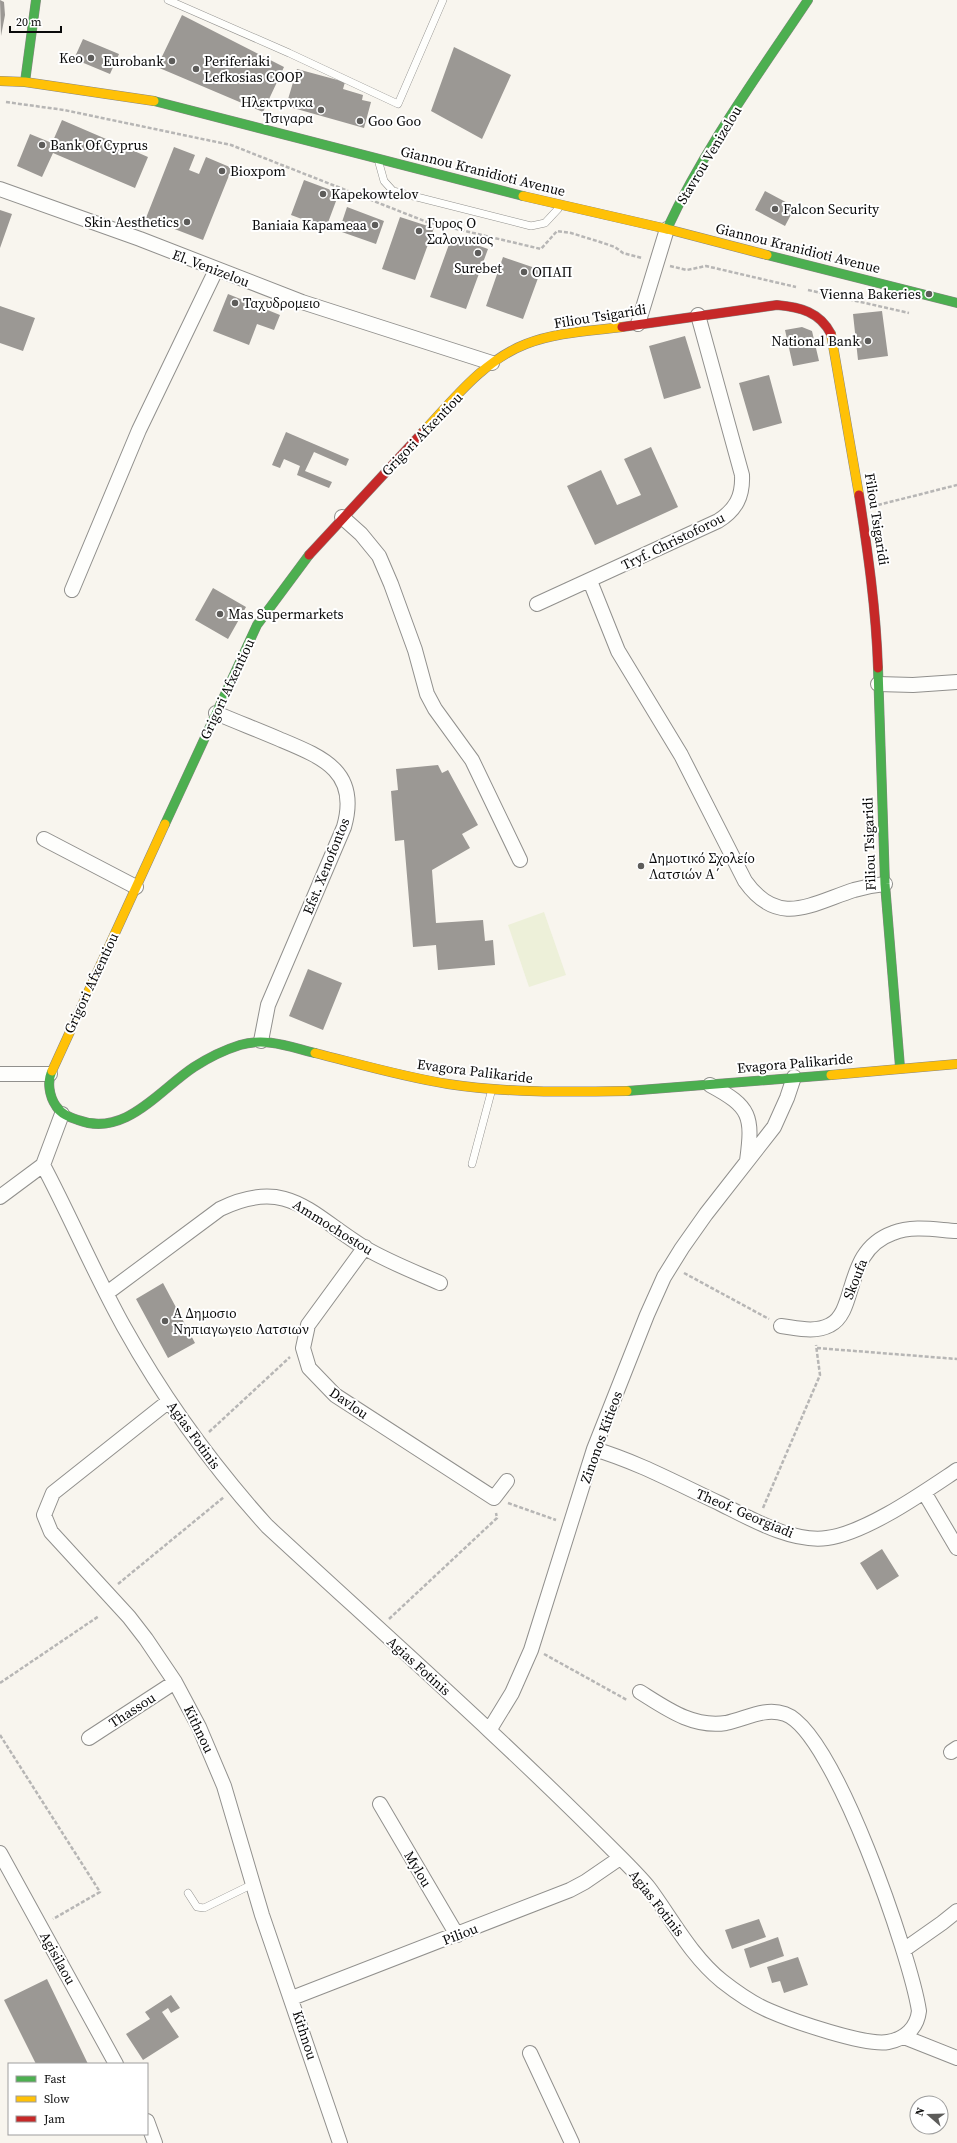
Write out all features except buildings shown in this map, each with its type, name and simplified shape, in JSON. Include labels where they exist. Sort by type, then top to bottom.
[{"type":"street","points":[[25,82],[36,0]]},
{"type":"street","name":"Stavrou Venizelou","points":[[638,324],[667,229],[687,186],[808,0]]},
{"type":"street","name":"Giannou Kranidioti Avenue","points":[[0,81],[25,82],[147,99],[561,206],[667,229],[957,303]]},
{"type":"street","name":"El. Venizelou","points":[[0,189],[140,239],[216,270],[302,302],[492,363]]},
{"type":"street","points":[[72,590],[139,430],[216,270]]},
{"type":"street","name":"Filiou Tsigaridi","points":[[492,363],[519,347],[546,339],[698,315],[777,305],[788,305],[811,312],[825,322],[833,343],[871,569],[878,684],[884,884],[900,1067]]},
{"type":"street","name":"Tryf. Christoforou","points":[[537,604],[718,521],[730,512],[740,499],[742,475],[698,315]]},
{"type":"street","name":"Grigori Afxentiou","points":[[50,1074],[258,625],[278,593],[342,517],[464,390],[492,363]]},
{"type":"street","points":[[342,517],[367,540],[381,562],[415,650],[427,694],[435,709],[472,760],[520,860]]},
{"type":"street","points":[[590,580],[618,651],[681,755],[745,881],[757,896],[774,906],[793,910],[806,908],[855,890],[884,884]]},
{"type":"street","points":[[878,684],[913,685],[957,682]]},
{"type":"street","name":"Efst. Xenofontos","points":[[216,713],[304,750],[331,765],[339,774],[348,798],[348,812],[344,827],[268,1005],[261,1041]]},
{"type":"street","points":[[44,839],[136,887]]},
{"type":"street","name":"Evagora Palikaride","points":[[62,1114],[72,1119],[89,1123],[108,1123],[120,1121],[143,1109],[179,1078],[204,1061],[238,1046],[261,1041],[279,1044],[404,1076],[492,1089],[574,1092],[645,1090],[900,1067],[957,1064]]},
{"type":"street","points":[[0,1074],[50,1074],[49,1091],[51,1100],[62,1114],[43,1165],[0,1197]]},
{"type":"street","name":"Zinonos Kitieos","points":[[490,1729],[512,1693],[532,1647],[594,1449],[646,1315],[671,1266],[706,1214],[774,1127],[788,1098],[794,1077]]},
{"type":"street","name":"Zinonos Kitieos","points":[[710,1085],[729,1095],[739,1103],[747,1116],[751,1132],[747,1161]]},
{"type":"street","name":"Agias Fotinis","points":[[43,1165],[72,1219],[124,1327],[169,1401],[234,1489],[267,1526],[378,1629],[490,1729],[620,1858],[648,1886],[705,1964],[720,1979],[748,1999],[769,2011],[834,2032],[880,2042],[904,2037]]},
{"type":"street","name":"Ammochostou","points":[[107,1293],[220,1209],[250,1198],[278,1196],[304,1206],[364,1247],[387,1260],[440,1283]]},
{"type":"street","name":"Skoufa","points":[[781,1326],[814,1329],[830,1325],[837,1319],[842,1311],[858,1264],[872,1246],[881,1239],[893,1233],[909,1230],[957,1231]]},
{"type":"street","name":"Davlou","points":[[364,1247],[308,1325],[303,1344],[304,1358],[309,1368],[328,1390],[494,1498]]},
{"type":"street","name":"Kithnou","points":[[169,1401],[53,1493],[44,1514],[52,1532],[146,1639],[175,1682],[213,1756],[224,1786],[253,1884],[340,2143]]},
{"type":"street","name":"Theof. Georgiadi","points":[[594,1449],[635,1463],[757,1521],[800,1537],[826,1538],[848,1533],[862,1527],[924,1492],[957,1470]]},
{"type":"street","points":[[494,1498],[507,1481]]},
{"type":"street","points":[[924,1492],[957,1548]]},
{"type":"street","name":"Thassou","points":[[88,1738],[175,1682]]},
{"type":"street","points":[[640,1692],[677,1715],[694,1722],[709,1724],[726,1723],[771,1711],[786,1714],[798,1723],[828,1764],[851,1809],[905,1949],[919,2011],[918,2019],[913,2028],[904,2037],[957,2058]]},
{"type":"street","name":"Mylou","points":[[380,1804],[457,1935]]},
{"type":"street","name":"Agisilaou","points":[[0,1853],[115,2063]]},
{"type":"street","name":"Piliou","points":[[292,1998],[570,1890],[599,1873],[620,1858]]},
{"type":"street","points":[[905,1949],[957,1911]]},
{"type":"street","points":[[530,2053],[572,2143]]},
{"type":"street","points":[[148,2124],[155,2143]]},
{"type":"lane","points":[[168,0],[289,53],[398,104],[443,0]]},
{"type":"lane","points":[[378,159],[384,181],[393,190],[524,224],[532,226],[545,223],[561,206]]},
{"type":"lane","points":[[472,1164],[492,1089]]},
{"type":"lane","points":[[188,1893],[197,1907],[204,1908],[253,1884]]},
{"type":"path","points":[[862,509],[957,485]]},
{"type":"path","points":[[671,1266],[781,1326]]},
{"type":"path","points":[[757,1521],[820,1375],[814,1329]]},
{"type":"path","points":[[198,1442],[303,1344]]},
{"type":"path","points":[[817,1348],[957,1359]]},
{"type":"path","points":[[107,1593],[234,1489]]},
{"type":"path","points":[[378,1629],[497,1518],[494,1498],[571,1525]]},
{"type":"path","points":[[0,1682],[99,1616]]},
{"type":"path","points":[[532,1647],[628,1701],[640,1692]]},
{"type":"path","points":[[0,1734],[100,1892],[40,1926]]},
{"type":"green space","points":[[544,912],[566,975],[529,987],[508,925]]},
{"type":"traffic: fast","points":[[25,82],[36,0]]},
{"type":"traffic: fast","points":[[667,229],[715,140],[808,0]]},
{"type":"traffic: fast","points":[[154,101],[523,196]]},
{"type":"traffic: fast","points":[[767,255],[957,303]]},
{"type":"traffic: fast","points":[[165,824],[257,625],[309,555]]},
{"type":"traffic: fast","points":[[878,668],[885,884],[900,1067]]},
{"type":"traffic: fast","points":[[52,1071],[50,1075],[50,1088],[52,1098],[58,1109],[71,1118],[78,1120],[95,1124],[111,1123],[140,1109],[194,1067],[228,1049],[250,1043],[269,1042],[315,1053]]},
{"type":"traffic: fast","points":[[627,1091],[831,1075]]},
{"type":"traffic: slow","points":[[0,81],[25,82],[154,101]]},
{"type":"traffic: slow","points":[[523,196],[667,229],[767,255]]},
{"type":"traffic: slow","points":[[423,432],[458,394],[483,370],[511,351],[526,344],[549,337],[574,332],[622,327]]},
{"type":"traffic: slow","points":[[831,334],[859,495]]},
{"type":"traffic: slow","points":[[52,1071],[165,824]]},
{"type":"traffic: slow","points":[[315,1053],[414,1078],[470,1087],[537,1091],[627,1091]]},
{"type":"traffic: slow","points":[[831,1075],[957,1064]]},
{"type":"traffic: jam","points":[[622,327],[777,305],[794,307],[808,312],[821,320],[831,334]]},
{"type":"traffic: jam","points":[[309,555],[423,432]]},
{"type":"traffic: jam","points":[[859,495],[871,581],[878,668]]},
{"type":"place","name":"Keo","points":[[91,58]]},
{"type":"place","name":"Eurobank","points":[[172,61]]},
{"type":"place","name":"Periferiaki Lefkosias COOP","points":[[196,69]]},
{"type":"place","name":"Ηλεκτρνικα Τσιγαρα","points":[[321,110]]},
{"type":"place","name":"Goo Goo","points":[[360,121]]},
{"type":"place","name":"Bank Of Cyprus","points":[[42,145]]},
{"type":"place","name":"Bioxpom","points":[[222,171]]},
{"type":"place","name":"Kapekowtelov","points":[[323,194]]},
{"type":"place","name":"Falcon Security","points":[[775,209]]},
{"type":"place","name":"Skin Aesthetics","points":[[187,222]]},
{"type":"place","name":"Baniaia Kapameaa","points":[[375,225]]},
{"type":"place","name":"Γυρος Ο Σαλονικιος","points":[[419,231]]},
{"type":"place","name":"Surebet","points":[[478,253]]},
{"type":"place","name":"ΟΠΑΠ","points":[[524,272]]},
{"type":"place","name":"Vienna Bakeries","points":[[929,294]]},
{"type":"place","name":"Ταχυδρομειο","points":[[235,303]]},
{"type":"place","name":"National Bank","points":[[868,341]]},
{"type":"place","name":"Mas Supermarkets","points":[[220,614]]},
{"type":"place","name":"Δημοτικό Σχολείο Λατσιών Α΄","points":[[641,866]]},
{"type":"place","name":"Α Δημοσιο Νηπιαγωγειο Λατσιων","points":[[165,1321]]}]
